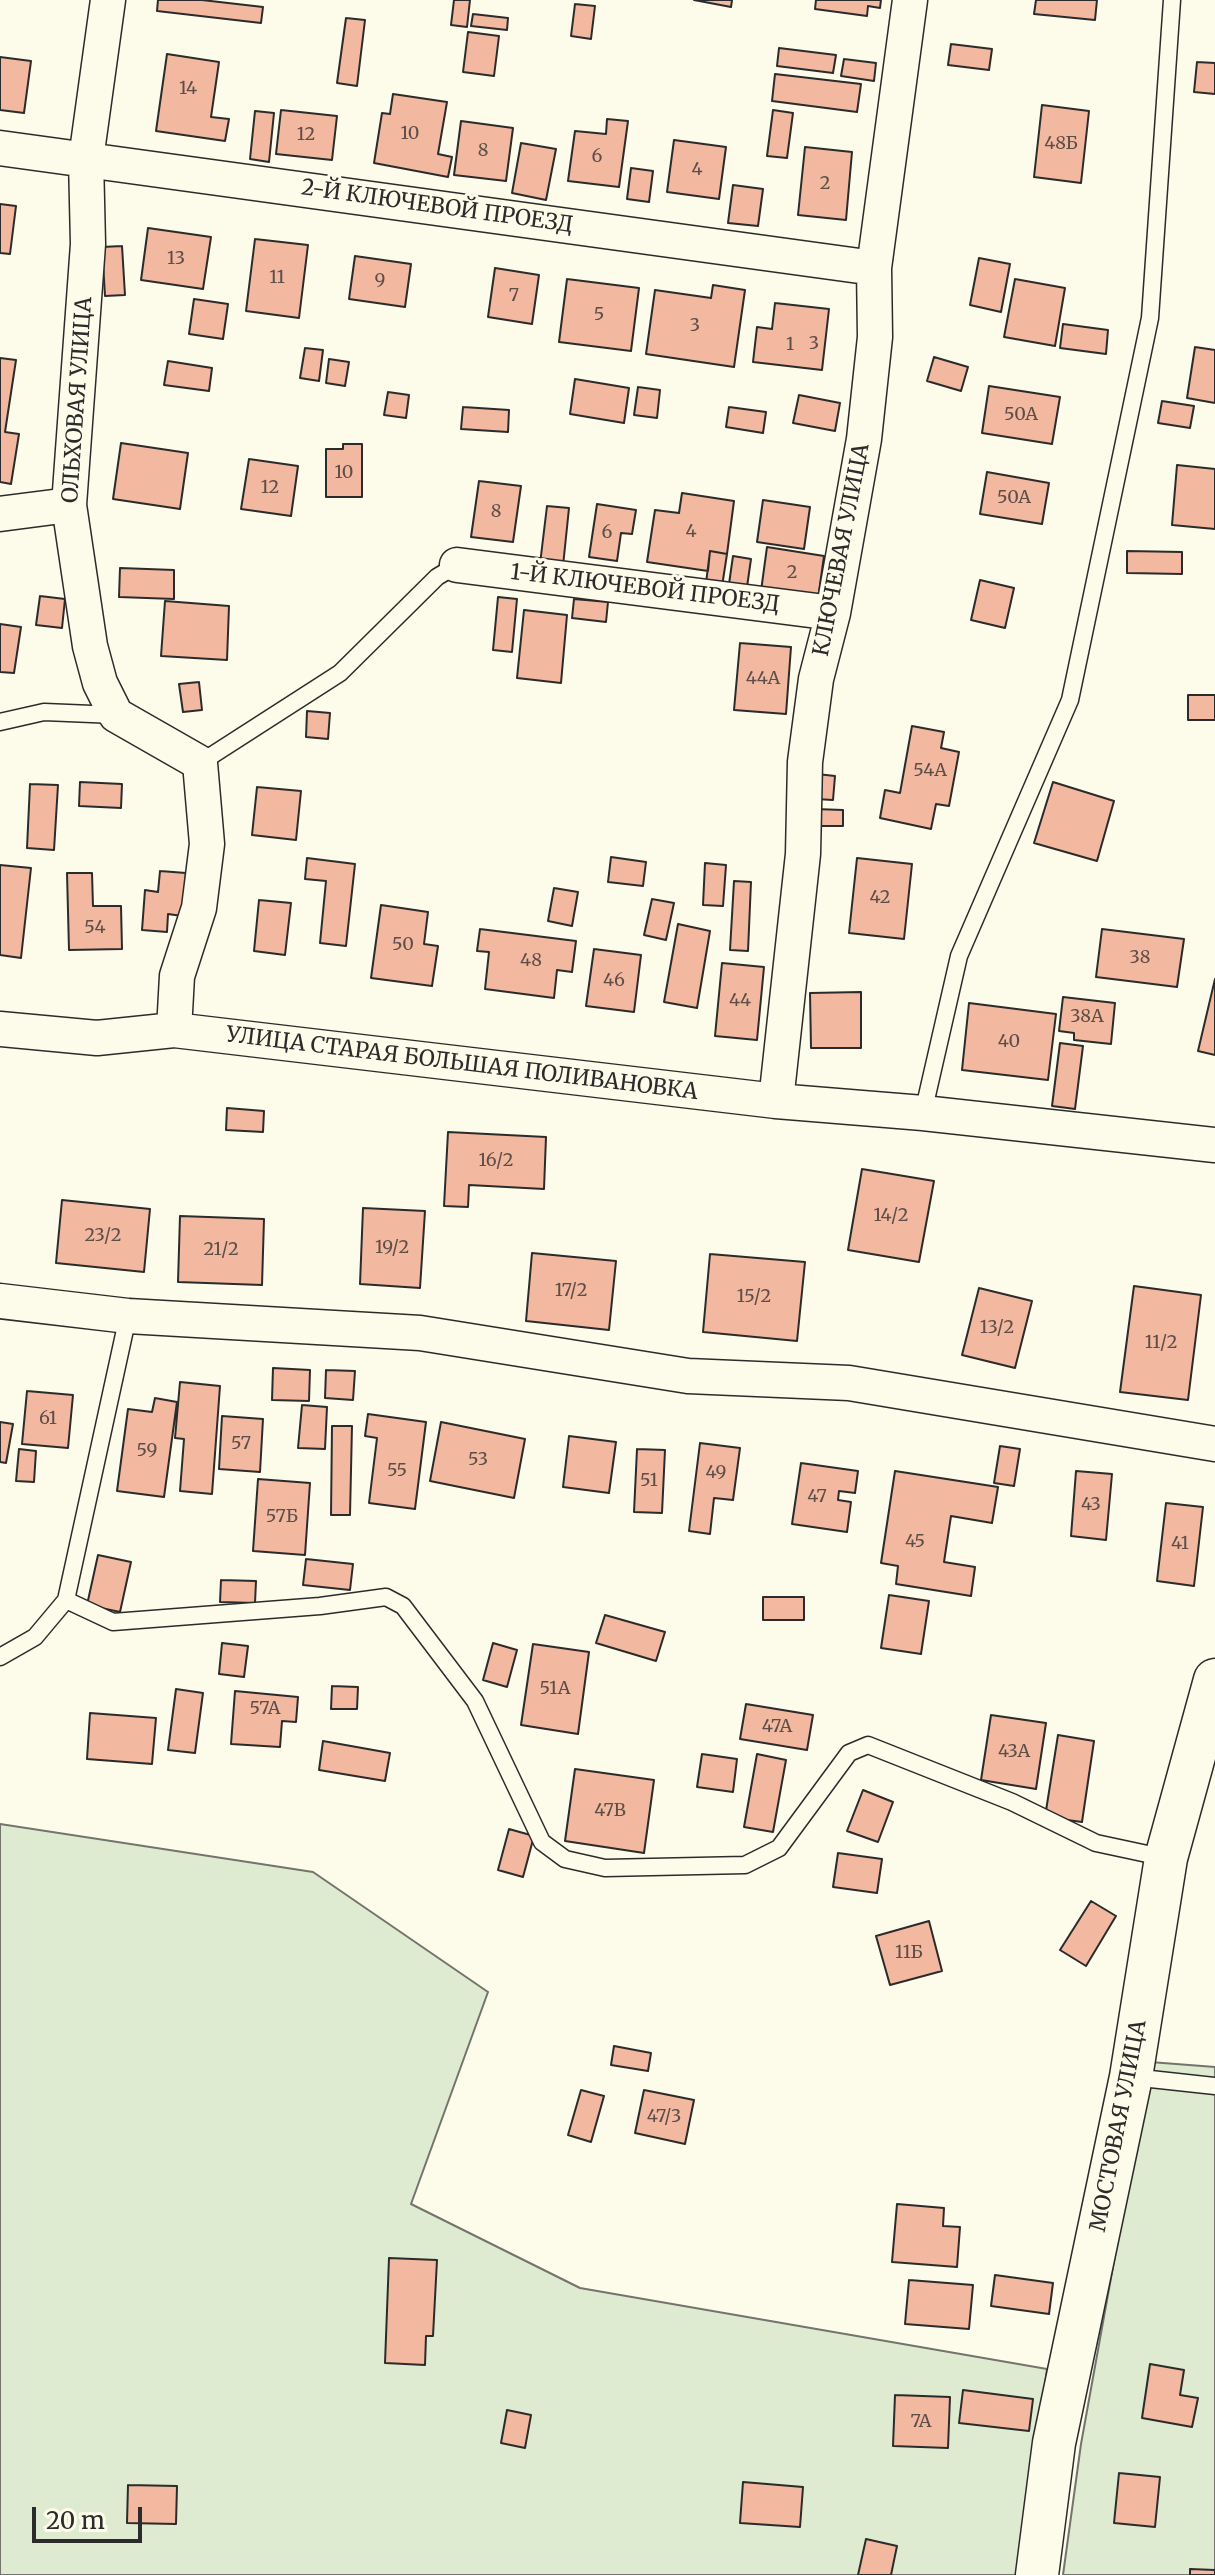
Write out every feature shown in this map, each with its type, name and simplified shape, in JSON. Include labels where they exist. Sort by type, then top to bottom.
[{"type":"street","name":"ОЛЬХОВАЯ УЛИЦА","points":[[108,0],[86,159],[88,244],[69,505],[90,646],[100,683],[116,715]]},
{"type":"street","name":"КЛЮЧЕВАЯ УЛИЦА","points":[[776,1101],[803,854],[805,762],[816,679],[833,613],[864,439],[875,337],[874,268],[910,0]]},
{"type":"street","name":"2-Й КЛЮЧЕВОЙ ПРОЕЗД","points":[[0,148],[874,268]]},
{"type":"street","points":[[0,514],[69,505]]},
{"type":"street","name":"1-Й КЛЮЧЕВОЙ ПРОЕЗД","points":[[457,565],[833,613]]},
{"type":"street","points":[[116,715],[200,763],[207,844],[199,908],[177,976],[174,1030]]},
{"type":"street","name":"УЛИЦА СТАРАЯ БОЛЬШАЯ ПОЛИВАНОВКА","points":[[0,1029],[97,1038],[174,1030],[776,1101],[923,1113],[1215,1145]]},
{"type":"street","points":[[0,1301],[128,1316],[420,1333],[688,1376],[849,1383],[1215,1444]]},
{"type":"street","name":"МОСТОВАЯ УЛИЦА","points":[[1037,2575],[1054,2443],[1131,2077],[1166,1858],[1215,1680]]},
{"type":"lane","points":[[923,1113],[959,956],[1070,700],[1150,318],[1172,0]]},
{"type":"lane","points":[[200,763],[340,673],[437,577],[457,565]]},
{"type":"lane","points":[[0,722],[44,712],[116,715]]},
{"type":"lane","points":[[0,1657],[35,1637],[66,1600],[128,1316]]},
{"type":"lane","points":[[66,1600],[113,1622],[320,1606],[386,1597],[403,1606],[475,1701],[542,1842],[565,1859],[605,1868],[745,1865],[779,1848],[849,1753],[868,1745],[1012,1802],[1096,1843],[1166,1858]]},
{"type":"lane","points":[[1131,2077],[1215,2086]]},
{"type":"green space","points":[[0,1824],[313,1872],[488,1992],[411,2204],[580,2288],[1047,2369],[1020,2575],[0,2575]]},
{"type":"green space","points":[[1150,2062],[1215,2067],[1215,2575],[1063,2575],[1081,2444]]},
{"type":"building","points":[[158,0],[202,0],[263,7],[261,23],[157,11]]},
{"type":"building","points":[[454,0],[470,0],[467,27],[451,25]]},
{"type":"building","points":[[694,0],[732,0],[731,7]]},
{"type":"building","points":[[816,0],[881,0],[880,8],[868,6],[867,16],[815,9]]},
{"type":"building","points":[[1036,0],[1097,0],[1095,20],[1034,14]]},
{"type":"building","points":[[575,4],[595,6],[591,39],[571,36]]},
{"type":"building","points":[[473,14],[508,18],[507,30],[471,26]]},
{"type":"building","points":[[346,18],[365,20],[357,86],[337,83]]},
{"type":"building","points":[[468,32],[499,36],[494,76],[463,72]]},
{"type":"building","points":[[951,44],[992,49],[989,70],[948,65]]},
{"type":"building","points":[[779,48],[836,55],[833,73],[777,66]]},
{"type":"building","points":[[167,54],[219,62],[211,117],[229,119],[225,141],[156,131]]},
{"type":"building","points":[[0,57],[31,61],[24,113],[0,110]]},
{"type":"building","points":[[844,59],[876,63],[874,81],[841,76]]},
{"type":"building","points":[[1197,62],[1215,63],[1215,94],[1194,92]]},
{"type":"building","points":[[775,74],[861,84],[857,112],[772,101]]},
{"type":"building","points":[[393,94],[447,102],[438,154],[452,157],[448,177],[374,163],[382,113],[390,114]]},
{"type":"building","points":[[1042,105],[1089,111],[1081,183],[1034,177]]},
{"type":"building","points":[[281,110],[337,116],[332,160],[276,154]]},
{"type":"building","points":[[773,110],[793,113],[787,158],[767,156]]},
{"type":"building","points":[[255,111],[274,113],[269,162],[250,159]]},
{"type":"building","points":[[607,119],[628,121],[619,187],[568,181],[575,131],[606,134]]},
{"type":"building","points":[[461,121],[513,128],[506,181],[454,175]]},
{"type":"building","points":[[674,140],[726,147],[719,199],[667,192]]},
{"type":"building","points":[[521,143],[556,149],[546,200],[512,193]]},
{"type":"building","points":[[805,147],[852,152],[846,220],[798,215]]},
{"type":"building","points":[[631,168],[653,171],[649,202],[627,199]]},
{"type":"building","points":[[733,185],[763,189],[758,226],[728,223]]},
{"type":"building","points":[[0,204],[16,206],[10,254],[0,253]]},
{"type":"building","points":[[148,228],[211,237],[203,289],[141,280]]},
{"type":"building","points":[[255,239],[308,245],[299,318],[246,311]]},
{"type":"building","points":[[122,246],[125,295],[105,296],[102,247]]},
{"type":"building","points":[[355,256],[411,264],[405,307],[349,299]]},
{"type":"building","points":[[979,258],[1010,264],[1001,312],[970,305]]},
{"type":"building","points":[[495,268],[539,275],[532,324],[488,317]]},
{"type":"building","points":[[567,279],[639,288],[631,351],[559,342]]},
{"type":"building","points":[[1015,279],[1065,288],[1055,346],[1004,337]]},
{"type":"building","points":[[713,285],[745,290],[734,367],[646,354],[655,290],[711,298]]},
{"type":"building","points":[[194,299],[228,304],[223,339],[189,334]]},
{"type":"building","points":[[775,303],[829,309],[822,370],[753,362],[757,327],[772,329]]},
{"type":"building","points":[[1063,324],[1108,330],[1106,354],[1060,348]]},
{"type":"building","points":[[1195,347],[1215,350],[1215,403],[1187,398]]},
{"type":"building","points":[[305,348],[323,350],[319,381],[300,378]]},
{"type":"building","points":[[934,357],[968,367],[961,391],[927,381]]},
{"type":"building","points":[[0,358],[16,360],[5,432],[19,434],[11,484],[0,482]]},
{"type":"building","points":[[329,359],[349,362],[345,386],[326,383]]},
{"type":"building","points":[[168,361],[212,368],[209,391],[164,385]]},
{"type":"building","points":[[575,379],[629,388],[624,423],[570,414]]},
{"type":"building","points":[[989,386],[1060,397],[1052,444],[982,433]]},
{"type":"building","points":[[638,387],[660,390],[657,418],[634,415]]},
{"type":"building","points":[[388,392],[409,395],[406,418],[384,415]]},
{"type":"building","points":[[799,395],[840,403],[835,431],[793,423]]},
{"type":"building","points":[[1162,401],[1194,406],[1190,428],[1158,423]]},
{"type":"building","points":[[463,407],[509,410],[508,432],[461,429]]},
{"type":"building","points":[[729,407],[766,412],[763,433],[726,427]]},
{"type":"building","points":[[121,443],[188,453],[180,509],[113,499]]},
{"type":"building","points":[[343,444],[362,444],[362,497],[326,497],[326,449],[343,449]]},
{"type":"building","points":[[249,459],[298,466],[291,516],[241,509]]},
{"type":"building","points":[[1177,465],[1215,469],[1215,529],[1172,525]]},
{"type":"building","points":[[987,472],[1049,483],[1042,524],[980,514]]},
{"type":"building","points":[[479,481],[521,486],[513,542],[471,537]]},
{"type":"building","points":[[682,493],[734,501],[727,554],[710,551],[708,571],[647,562],[655,510],[679,513]]},
{"type":"building","points":[[763,500],[810,507],[804,549],[757,542]]},
{"type":"building","points":[[597,504],[636,510],[632,534],[621,533],[617,561],[589,557]]},
{"type":"building","points":[[547,506],[569,508],[563,566],[540,564]]},
{"type":"building","points":[[767,547],[824,556],[818,599],[761,591]]},
{"type":"building","points":[[710,551],[727,554],[721,593],[705,591]]},
{"type":"building","points":[[1127,551],[1182,552],[1182,574],[1127,573]]},
{"type":"building","points":[[733,556],[751,559],[747,587],[729,584]]},
{"type":"building","points":[[120,568],[174,570],[174,599],[119,597]]},
{"type":"building","points":[[980,580],[1014,588],[1005,628],[971,620]]},
{"type":"building","points":[[40,596],[65,599],[62,628],[36,625]]},
{"type":"building","points":[[498,597],[517,599],[512,652],[493,650]]},
{"type":"building","points":[[574,599],[608,602],[606,622],[572,618]]},
{"type":"building","points":[[165,601],[229,606],[227,660],[161,656]]},
{"type":"building","points":[[524,610],[567,615],[561,683],[517,678]]},
{"type":"building","points":[[0,624],[21,627],[14,673],[0,672]]},
{"type":"building","points":[[740,643],[791,647],[786,714],[734,710]]},
{"type":"building","points":[[199,682],[202,710],[183,712],[179,684]]},
{"type":"building","points":[[1188,695],[1215,695],[1215,720],[1188,720]]},
{"type":"building","points":[[307,711],[330,713],[328,739],[306,737]]},
{"type":"building","points":[[912,726],[944,732],[941,748],[959,752],[949,806],[936,804],[931,829],[880,818],[885,790],[900,793]]},
{"type":"building","points":[[817,774],[835,776],[833,800],[816,799]]},
{"type":"building","points":[[80,782],[122,784],[121,808],[79,806]]},
{"type":"building","points":[[1053,782],[1114,801],[1097,861],[1034,843]]},
{"type":"building","points":[[30,784],[58,785],[54,850],[27,848]]},
{"type":"building","points":[[257,787],[301,791],[296,840],[252,835]]},
{"type":"building","points":[[815,809],[843,810],[843,826],[815,826]]},
{"type":"building","points":[[611,857],[646,862],[643,886],[608,882]]},
{"type":"building","points":[[307,858],[355,864],[346,946],[320,943],[326,881],[305,879]]},
{"type":"building","points":[[857,858],[912,864],[904,939],[849,933]]},
{"type":"building","points":[[705,863],[726,865],[723,906],[703,905]]},
{"type":"building","points":[[0,865],[31,868],[21,958],[0,955]]},
{"type":"building","points":[[160,871],[186,873],[182,916],[168,914],[167,932],[142,930],[145,890],[158,892]]},
{"type":"building","points":[[67,873],[92,873],[93,906],[121,906],[122,949],[69,950]]},
{"type":"building","points":[[734,881],[751,882],[748,951],[730,950]]},
{"type":"building","points":[[554,888],[578,892],[572,926],[548,921]]},
{"type":"building","points":[[652,899],[674,903],[666,940],[644,935]]},
{"type":"building","points":[[259,900],[291,903],[285,955],[254,951]]},
{"type":"building","points":[[381,905],[428,912],[424,944],[438,946],[432,986],[371,978]]},
{"type":"building","points":[[678,924],[710,931],[697,1008],[664,1002]]},
{"type":"building","points":[[480,929],[576,941],[572,972],[557,970],[554,998],[485,989],[489,952],[477,951]]},
{"type":"building","points":[[1102,929],[1184,939],[1177,987],[1096,977]]},
{"type":"building","points":[[594,949],[641,955],[634,1012],[586,1006]]},
{"type":"building","points":[[722,963],[764,967],[757,1040],[715,1036]]},
{"type":"building","points":[[1215,979],[1215,1055],[1198,1051]]},
{"type":"building","points":[[861,992],[861,1048],[811,1048],[810,993]]},
{"type":"building","points":[[1063,997],[1115,1003],[1111,1044],[1074,1040],[1074,1033],[1059,1031]]},
{"type":"building","points":[[969,1003],[1056,1014],[1048,1080],[962,1070]]},
{"type":"building","points":[[1060,1043],[1083,1046],[1075,1109],[1052,1106]]},
{"type":"building","points":[[227,1108],[264,1111],[263,1132],[226,1130]]},
{"type":"building","points":[[448,1132],[546,1137],[544,1189],[469,1185],[468,1207],[444,1206]]},
{"type":"building","points":[[862,1169],[934,1181],[919,1262],[848,1250]]},
{"type":"building","points":[[62,1200],[150,1209],[144,1272],[56,1263]]},
{"type":"building","points":[[363,1208],[425,1211],[420,1288],[360,1284]]},
{"type":"building","points":[[180,1216],[264,1219],[262,1285],[178,1282]]},
{"type":"building","points":[[532,1253],[616,1261],[609,1330],[526,1321]]},
{"type":"building","points":[[710,1254],[805,1262],[797,1341],[703,1332]]},
{"type":"building","points":[[1134,1286],[1201,1295],[1188,1400],[1120,1392]]},
{"type":"building","points":[[979,1288],[1032,1301],[1015,1368],[962,1355]]},
{"type":"building","points":[[273,1368],[310,1370],[309,1401],[272,1400]]},
{"type":"building","points":[[326,1370],[355,1371],[353,1400],[325,1398]]},
{"type":"building","points":[[180,1382],[220,1386],[212,1494],[180,1491],[184,1439],[175,1438]]},
{"type":"building","points":[[27,1391],[73,1395],[68,1448],[22,1444]]},
{"type":"building","points":[[155,1398],[177,1402],[164,1497],[117,1491],[128,1409],[152,1412]]},
{"type":"building","points":[[302,1405],[327,1407],[325,1449],[298,1448]]},
{"type":"building","points":[[368,1414],[426,1422],[415,1509],[369,1503],[377,1438],[365,1436]]},
{"type":"building","points":[[222,1416],[263,1419],[260,1472],[219,1469]]},
{"type":"building","points":[[0,1422],[13,1424],[6,1463],[0,1462]]},
{"type":"building","points":[[441,1422],[525,1439],[514,1498],[430,1481]]},
{"type":"building","points":[[332,1426],[352,1426],[350,1515],[331,1515]]},
{"type":"building","points":[[569,1436],[616,1442],[609,1493],[563,1487]]},
{"type":"building","points":[[700,1443],[740,1448],[733,1500],[714,1498],[710,1534],[689,1531]]},
{"type":"building","points":[[1000,1446],[1020,1449],[1014,1486],[994,1483]]},
{"type":"building","points":[[19,1449],[36,1451],[34,1482],[16,1481]]},
{"type":"building","points":[[637,1449],[665,1450],[662,1513],[634,1512]]},
{"type":"building","points":[[801,1463],[858,1471],[855,1493],[839,1491],[838,1500],[851,1502],[847,1532],[792,1524]]},
{"type":"building","points":[[895,1471],[998,1487],[992,1523],[951,1516],[944,1562],[975,1567],[971,1596],[896,1584],[898,1566],[881,1563]]},
{"type":"building","points":[[1076,1471],[1112,1474],[1106,1540],[1071,1536]]},
{"type":"building","points":[[258,1479],[310,1483],[305,1555],[253,1551]]},
{"type":"building","points":[[1166,1503],[1203,1507],[1194,1586],[1157,1581]]},
{"type":"building","points":[[98,1555],[131,1562],[120,1612],[87,1605]]},
{"type":"building","points":[[306,1559],[353,1564],[350,1590],[303,1585]]},
{"type":"building","points":[[221,1580],[256,1581],[255,1603],[220,1602]]},
{"type":"building","points":[[889,1595],[929,1601],[921,1654],[881,1648]]},
{"type":"building","points":[[763,1597],[804,1597],[804,1620],[763,1620]]},
{"type":"building","points":[[605,1615],[665,1632],[656,1661],[596,1643]]},
{"type":"building","points":[[222,1643],[248,1646],[244,1677],[219,1674]]},
{"type":"building","points":[[493,1643],[517,1650],[507,1687],[483,1680]]},
{"type":"building","points":[[533,1644],[589,1652],[578,1734],[521,1725]]},
{"type":"building","points":[[332,1686],[358,1687],[357,1709],[331,1709]]},
{"type":"building","points":[[176,1689],[203,1693],[195,1753],[168,1750]]},
{"type":"building","points":[[235,1691],[298,1697],[296,1722],[282,1721],[280,1747],[231,1744]]},
{"type":"building","points":[[746,1704],[813,1715],[807,1750],[740,1739]]},
{"type":"building","points":[[90,1713],[156,1718],[152,1764],[87,1759]]},
{"type":"building","points":[[991,1715],[1046,1723],[1036,1789],[981,1780]]},
{"type":"building","points":[[1058,1735],[1094,1741],[1082,1822],[1045,1817]]},
{"type":"building","points":[[323,1741],[390,1753],[385,1781],[319,1770]]},
{"type":"building","points":[[702,1754],[737,1759],[733,1792],[697,1787]]},
{"type":"building","points":[[757,1754],[786,1760],[773,1832],[744,1827]]},
{"type":"building","points":[[575,1769],[654,1780],[644,1853],[565,1841]]},
{"type":"building","points":[[863,1790],[893,1802],[878,1842],[847,1831]]},
{"type":"building","points":[[509,1829],[534,1836],[523,1877],[498,1870]]},
{"type":"building","points":[[838,1853],[882,1859],[877,1893],[833,1887]]},
{"type":"building","points":[[1091,1901],[1116,1916],[1086,1966],[1060,1950]]},
{"type":"building","points":[[929,1921],[942,1971],[890,1985],[876,1936]]},
{"type":"building","points":[[614,2046],[651,2053],[648,2071],[611,2065]]},
{"type":"building","points":[[581,2090],[604,2096],[591,2142],[568,2135]]},
{"type":"building","points":[[644,2090],[694,2100],[685,2144],[635,2133]]},
{"type":"building","points":[[897,2204],[944,2208],[943,2226],[960,2227],[957,2267],[892,2262]]},
{"type":"building","points":[[389,2258],[437,2260],[433,2336],[426,2336],[425,2365],[385,2363]]},
{"type":"building","points":[[995,2275],[1053,2283],[1049,2314],[991,2306]]},
{"type":"building","points":[[909,2280],[973,2285],[969,2329],[905,2324]]},
{"type":"building","points":[[1150,2364],[1184,2370],[1180,2395],[1198,2398],[1192,2427],[1142,2418]]},
{"type":"building","points":[[963,2390],[1033,2399],[1029,2431],[959,2423]]},
{"type":"building","points":[[895,2395],[950,2397],[948,2448],[893,2446]]},
{"type":"building","points":[[507,2410],[531,2415],[525,2448],[501,2443]]},
{"type":"building","points":[[1119,2473],[1160,2477],[1155,2527],[1114,2523]]},
{"type":"building","points":[[743,2482],[803,2487],[800,2527],[740,2523]]},
{"type":"building","points":[[128,2485],[177,2486],[176,2524],[127,2523]]},
{"type":"building","points":[[866,2539],[897,2546],[891,2575],[858,2575]]},
{"type":"building","points":[[1190,2569],[1215,2570],[1215,2575],[1190,2575]]}]
